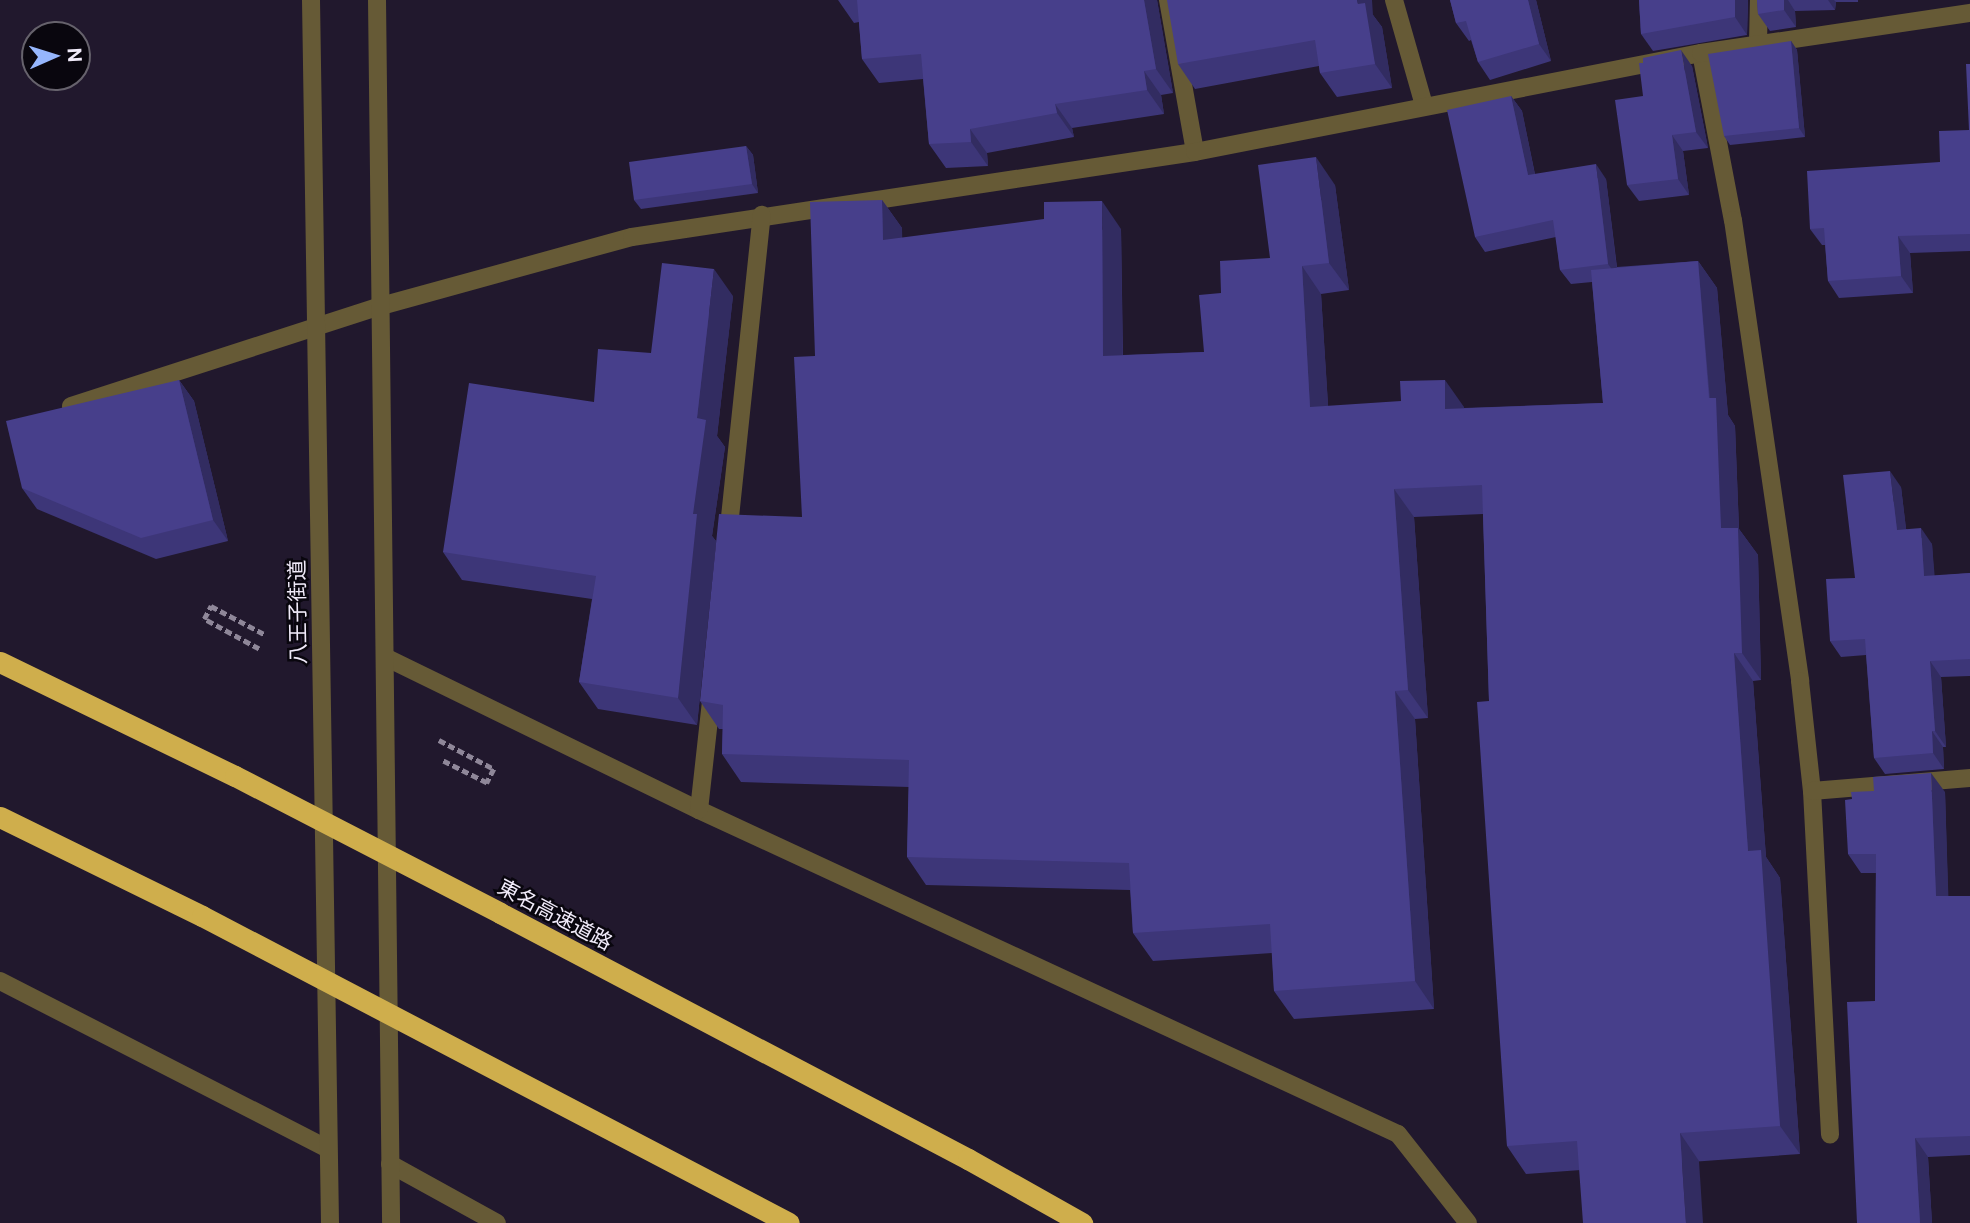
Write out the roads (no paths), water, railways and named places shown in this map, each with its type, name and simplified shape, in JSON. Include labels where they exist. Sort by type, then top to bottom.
[{"type":"highway","name":"東名高速道路","points":[[0,662],[235,776],[500,913],[968,1159],[1082,1223]]},
{"type":"highway","points":[[0,817],[202,916],[789,1223]]},
{"type":"street","name":"八王子街道","points":[[311,0],[326,1124],[330,1223]]},
{"type":"street","points":[[377,0],[391,1223]]},
{"type":"street","points":[[1168,0],[1195,152]]},
{"type":"street","points":[[1394,0],[1424,105]]},
{"type":"street","points":[[1758,43],[1759,0]]},
{"type":"street","points":[[52,410],[104,397],[381,306],[632,237],[762,215],[1195,152],[1424,105],[1701,53],[1970,13]]},
{"type":"street","points":[[1701,53],[1733,220],[1800,681],[1812,791],[1830,1135]]},
{"type":"street","points":[[727,547],[762,215]]},
{"type":"street","points":[[385,657],[699,810],[1398,1134],[1468,1223]]},
{"type":"street","points":[[699,810],[714,671]]},
{"type":"street","points":[[1812,791],[1970,778]]},
{"type":"street","points":[[0,981],[327,1148]]},
{"type":"street","points":[[390,1158],[497,1223]]}]
